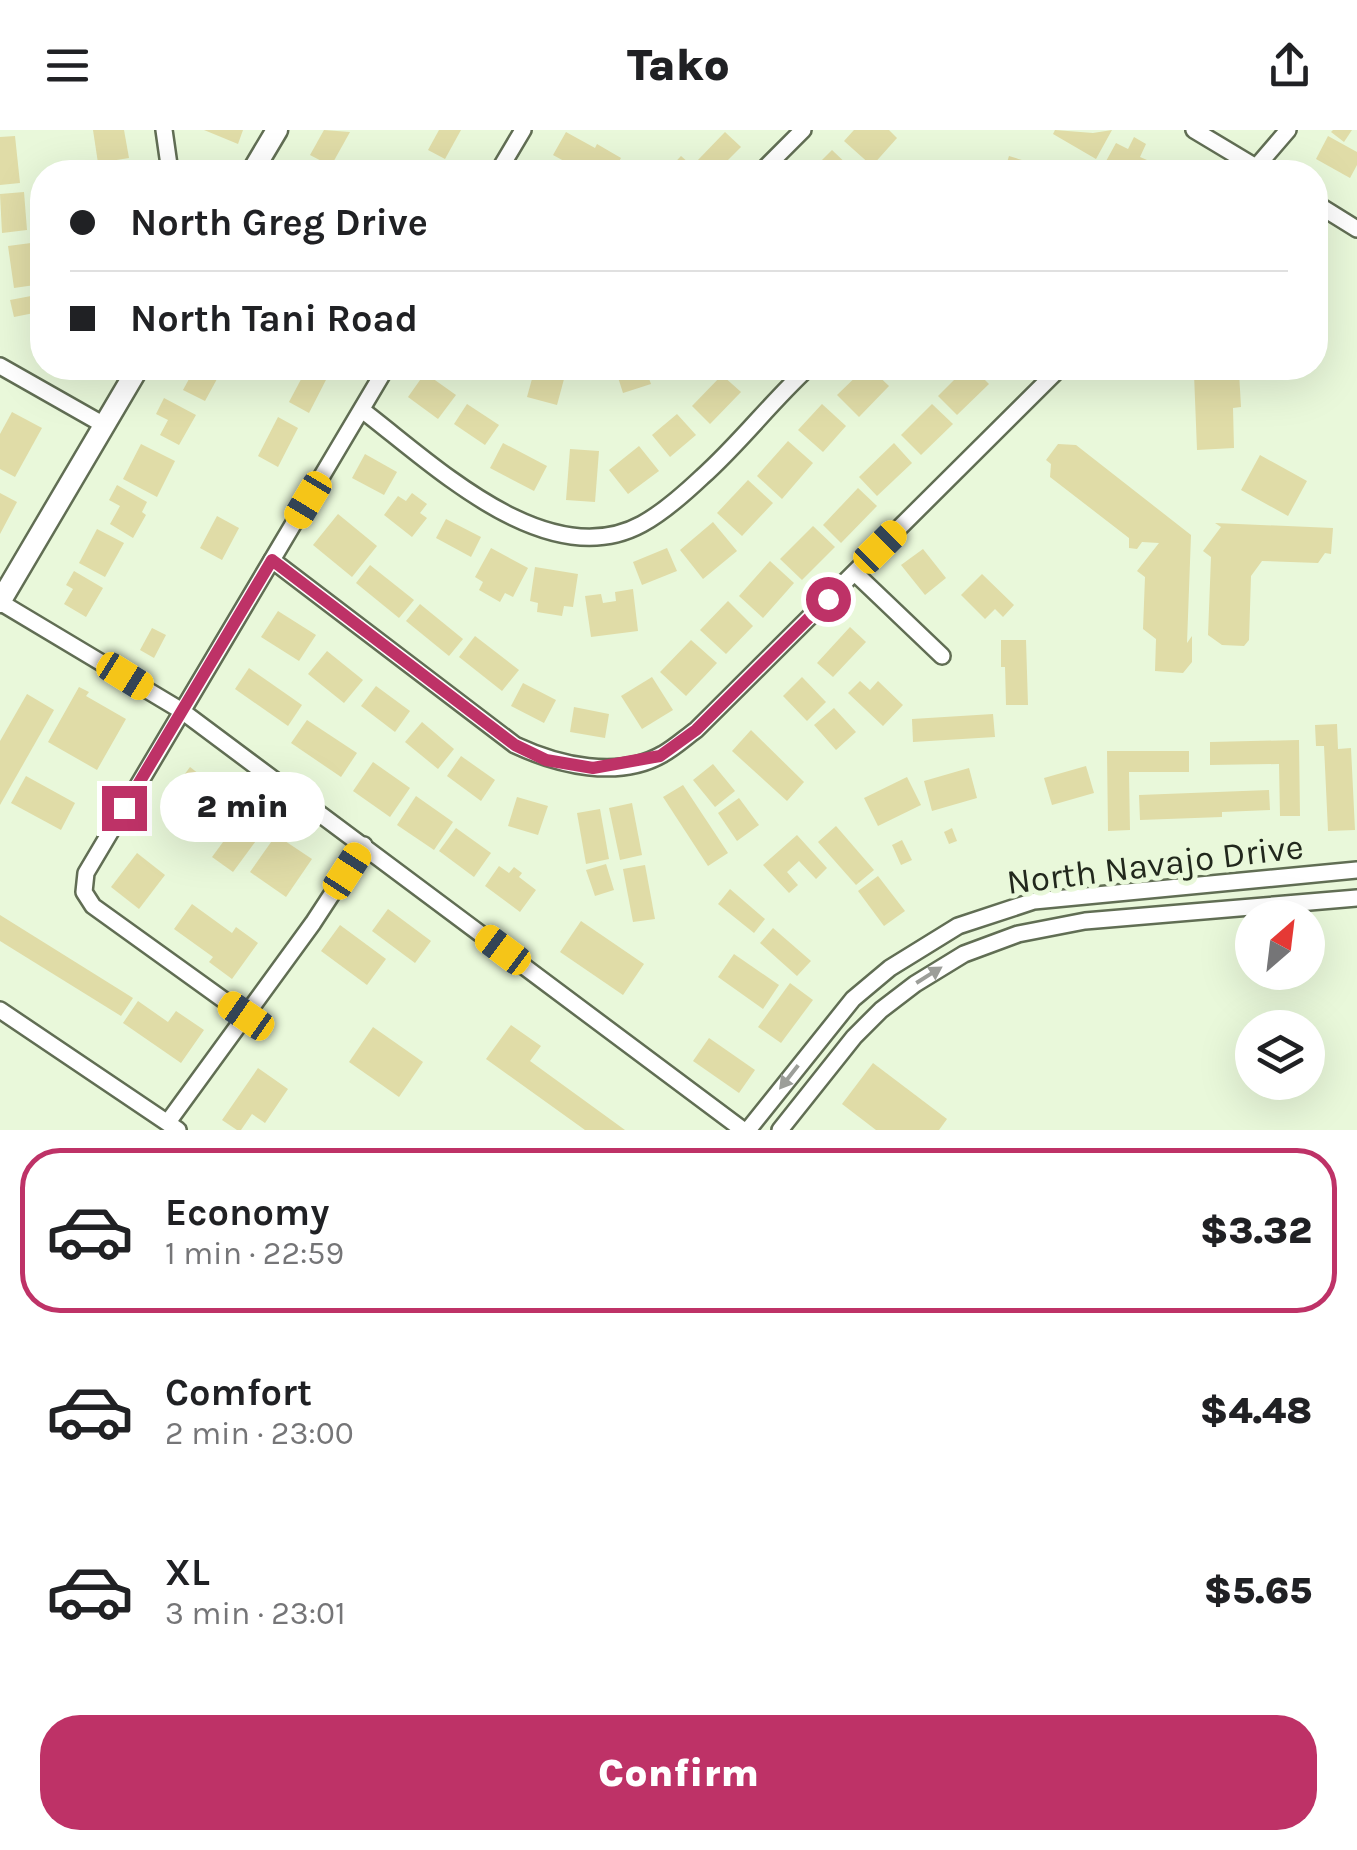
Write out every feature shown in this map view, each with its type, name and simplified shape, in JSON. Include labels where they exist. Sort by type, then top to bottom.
[{"type":"main road","points":[[259,160],[277,130]]},
{"type":"main road","points":[[0,602],[131,380]]},
{"type":"street","points":[[164,130],[168,160]]},
{"type":"street","points":[[505,160],[523,130]]},
{"type":"street","points":[[773,160],[804,130]]},
{"type":"street","points":[[1194,130],[1241,160]]},
{"type":"street","points":[[1266,160],[1288,130]]},
{"type":"street","points":[[1328,211],[1357,229]]},
{"type":"street","points":[[0,366],[104,425]]},
{"type":"street","points":[[246,1016],[94,906],[84,892],[86,873],[379,380]]},
{"type":"street","points":[[362,410],[476,496],[519,520],[554,534],[598,537],[640,526],[672,503],[705,475],[796,380]]},
{"type":"street","points":[[272,560],[515,745],[546,760],[593,768],[660,756],[696,730],[1048,380]]},
{"type":"street","points":[[855,573],[942,656]]},
{"type":"street","points":[[0,602],[182,710],[745,1130]]},
{"type":"street","points":[[0,1010],[173,1126],[364,846]]},
{"type":"street","name":"North Navajo Drive","points":[[745,1130],[853,999],[922,946],[958,926],[1018,906],[1116,892],[1357,870]]},
{"type":"street","points":[[1116,892],[1118,918]]},
{"type":"street","name":"North Navajo Drive","points":[[780,1130],[854,1037],[881,1010],[964,954],[1018,934],[1118,918],[1357,898]]},
{"type":"building","points":[[93,130],[124,130],[129,158],[98,160]]},
{"type":"building","points":[[204,130],[243,130],[238,144]]},
{"type":"building","points":[[324,130],[350,132],[334,160],[310,155]]},
{"type":"building","points":[[439,130],[461,130],[445,159],[428,150]]},
{"type":"building","points":[[854,130],[889,130],[897,138],[877,160],[865,160],[844,141]]},
{"type":"building","points":[[1055,130],[1112,130],[1096,159],[1053,134]]},
{"type":"building","points":[[1333,130],[1352,130],[1344,142]]},
{"type":"building","points":[[566,132],[621,158],[562,160],[553,155]]},
{"type":"building","points":[[725,132],[741,147],[728,160],[698,160]]},
{"type":"building","points":[[15,136],[20,183],[0,185],[0,137]]},
{"type":"building","points":[[1328,136],[1357,152],[1357,165],[1350,178],[1328,166],[1328,160],[1316,159]]},
{"type":"building","points":[[1134,137],[1146,144],[1140,157],[1147,160],[1107,160],[1116,143],[1128,149]]},
{"type":"building","points":[[832,150],[842,160],[822,160]]},
{"type":"building","points":[[24,192],[27,230],[2,233],[0,194]]},
{"type":"building","points":[[30,243],[30,286],[14,288],[8,246]]},
{"type":"building","points":[[30,296],[30,314],[14,317],[10,300]]},
{"type":"building","points":[[188,380],[216,380],[205,401],[183,390]]},
{"type":"building","points":[[301,380],[326,380],[309,413],[289,402]]},
{"type":"building","points":[[420,380],[435,380],[456,395],[438,419],[408,397]]},
{"type":"building","points":[[532,380],[564,380],[557,405],[527,397]]},
{"type":"building","points":[[619,380],[650,380],[651,384],[623,393]]},
{"type":"building","points":[[717,380],[728,380],[741,392],[710,424],[692,406]]},
{"type":"building","points":[[853,380],[883,380],[889,386],[859,417],[837,395]]},
{"type":"building","points":[[954,380],[985,380],[989,384],[957,415],[938,396]]},
{"type":"building","points":[[1194,380],[1239,380],[1241,407],[1233,408],[1234,448],[1197,450]]},
{"type":"building","points":[[164,398],[196,415],[179,445],[160,435],[168,420],[156,414]]},
{"type":"building","points":[[467,404],[499,425],[485,445],[454,424]]},
{"type":"building","points":[[822,404],[846,426],[823,452],[798,430]]},
{"type":"building","points":[[932,404],[953,424],[921,455],[901,435]]},
{"type":"building","points":[[12,412],[42,428],[15,477],[0,469],[0,434]]},
{"type":"building","points":[[677,414],[696,435],[670,457],[652,435]]},
{"type":"building","points":[[278,417],[298,428],[278,467],[258,456]]},
{"type":"building","points":[[788,441],[813,463],[782,499],[757,476]]},
{"type":"building","points":[[503,443],[547,466],[534,491],[490,468]]},
{"type":"building","points":[[894,443],[912,463],[877,496],[859,477]]},
{"type":"building","points":[[141,444],[175,461],[157,497],[123,479]]},
{"type":"building","points":[[1058,444],[1076,445],[1191,535],[1187,643],[1192,636],[1192,662],[1183,673],[1155,671],[1156,639],[1143,629],[1145,577],[1137,571],[1159,543],[1142,542],[1137,549],[1129,548],[1129,538],[1050,477],[1051,464],[1046,460]]},
{"type":"building","points":[[639,446],[659,471],[628,494],[609,470]]},
{"type":"building","points":[[570,449],[599,451],[595,502],[566,500]]},
{"type":"building","points":[[365,454],[397,472],[384,495],[352,478]]},
{"type":"building","points":[[1260,455],[1307,481],[1288,516],[1241,490]]},
{"type":"building","points":[[748,480],[773,503],[742,536],[717,513]]},
{"type":"building","points":[[117,485],[147,502],[142,512],[146,515],[133,538],[110,524],[120,506],[109,500]]},
{"type":"building","points":[[858,488],[877,506],[841,543],[823,525]]},
{"type":"building","points":[[0,493],[17,502],[0,534]]},
{"type":"building","points":[[412,493],[427,504],[420,513],[427,518],[412,537],[384,515],[398,496],[406,501]]},
{"type":"building","points":[[338,514],[377,546],[352,577],[313,545]]},
{"type":"building","points":[[217,516],[239,528],[222,560],[200,548]]},
{"type":"building","points":[[446,519],[481,537],[471,557],[436,538]]},
{"type":"building","points":[[713,522],[737,551],[703,579],[680,550]]},
{"type":"building","points":[[1215,523],[1333,528],[1331,554],[1325,553],[1318,563],[1262,561],[1251,576],[1249,640],[1244,646],[1222,645],[1208,635],[1211,557],[1203,551],[1221,527]]},
{"type":"building","points":[[813,526],[835,547],[802,580],[780,559]]},
{"type":"building","points":[[97,529],[124,543],[105,577],[79,563]]},
{"type":"building","points":[[491,548],[528,568],[513,597],[505,593],[500,602],[479,590],[483,582],[475,577]]},
{"type":"building","points":[[667,548],[677,571],[642,585],[633,562]]},
{"type":"building","points":[[923,549],[946,578],[925,595],[901,565]]},
{"type":"building","points":[[770,561],[794,583],[763,618],[739,596]]},
{"type":"building","points":[[370,565],[414,600],[399,618],[356,583]]},
{"type":"building","points":[[535,567],[578,574],[573,607],[564,606],[562,616],[537,612],[538,603],[530,601]]},
{"type":"building","points":[[74,571],[103,588],[86,617],[64,604],[73,589],[66,585]]},
{"type":"building","points":[[982,574],[1014,605],[1003,617],[995,609],[985,619],[961,595]]},
{"type":"building","points":[[633,589],[638,631],[591,637],[585,596],[601,594],[603,603],[616,601],[615,592]]},
{"type":"building","points":[[728,601],[753,626],[726,654],[700,630]]},
{"type":"building","points":[[420,604],[463,639],[449,656],[406,621]]},
{"type":"building","points":[[278,611],[316,635],[299,661],[261,637]]},
{"type":"building","points":[[850,627],[866,642],[833,677],[817,663]]},
{"type":"building","points":[[152,628],[166,635],[154,658],[140,650]]},
{"type":"building","points":[[475,636],[519,670],[502,691],[459,657]]},
{"type":"building","points":[[691,640],[717,663],[686,696],[660,672]]},
{"type":"building","points":[[1001,640],[1026,640],[1028,705],[1006,705]]},
{"type":"building","points":[[327,651],[363,680],[344,703],[308,674]]},
{"type":"building","points":[[249,668],[302,705],[288,726],[235,689]]},
{"type":"building","points":[[652,677],[673,710],[642,729],[621,696]]},
{"type":"building","points":[[802,677],[826,702],[807,721],[783,696]]},
{"type":"building","points":[[860,681],[870,690],[878,681],[903,705],[883,726],[848,693]]},
{"type":"building","points":[[523,683],[556,700],[544,723],[511,706]]},
{"type":"building","points":[[376,686],[410,711],[395,732],[361,706]]},
{"type":"building","points":[[79,687],[89,692],[86,696],[126,719],[97,770],[48,742]]},
{"type":"building","points":[[27,694],[54,710],[0,805],[0,741]]},
{"type":"building","points":[[574,707],[609,714],[605,738],[570,732]]},
{"type":"building","points":[[834,708],[856,732],[836,750],[814,725]]},
{"type":"building","points":[[993,714],[995,737],[913,742],[912,719]]},
{"type":"building","points":[[307,720],[357,753],[341,777],[291,743]]},
{"type":"building","points":[[422,722],[454,749],[438,769],[405,742]]},
{"type":"building","points":[[1337,724],[1338,749],[1351,748],[1355,830],[1328,831],[1324,746],[1316,746],[1315,725]]},
{"type":"building","points":[[751,730],[804,782],[787,801],[732,751]]},
{"type":"building","points":[[1299,740],[1300,816],[1280,816],[1279,764],[1210,765],[1210,742]]},
{"type":"building","points":[[1107,751],[1189,751],[1189,772],[1129,772],[1130,830],[1108,831]]},
{"type":"building","points":[[461,756],[495,780],[481,801],[447,776]]},
{"type":"building","points":[[373,762],[410,788],[390,817],[353,791]]},
{"type":"building","points":[[713,764],[735,791],[715,807],[693,780]]},
{"type":"building","points":[[1086,766],[1094,793],[1052,805],[1044,778]]},
{"type":"building","points":[[190,767],[222,792],[194,829],[162,805]]},
{"type":"building","points":[[969,768],[977,798],[932,811],[924,781]]},
{"type":"building","points":[[26,776],[75,803],[61,830],[11,803]]},
{"type":"building","points":[[907,777],[921,805],[878,826],[864,798]]},
{"type":"building","points":[[683,785],[728,853],[708,866],[663,797]]},
{"type":"building","points":[[1269,790],[1270,810],[1222,812],[1222,817],[1140,820],[1139,795]]},
{"type":"building","points":[[416,796],[453,822],[434,850],[397,825]]},
{"type":"building","points":[[517,797],[548,806],[538,835],[508,826]]},
{"type":"building","points":[[739,798],[759,825],[737,841],[718,813]]},
{"type":"building","points":[[632,803],[642,855],[620,860],[609,808]]},
{"type":"building","points":[[248,808],[269,823],[233,872],[212,857]]},
{"type":"building","points":[[600,809],[609,859],[586,864],[577,813]]},
{"type":"building","points":[[836,826],[874,870],[856,885],[818,842]]},
{"type":"building","points":[[456,828],[491,853],[474,877],[439,851]]},
{"type":"building","points":[[952,828],[957,841],[949,844],[944,832]]},
{"type":"building","points":[[276,835],[312,859],[286,897],[250,872]]},
{"type":"building","points":[[797,835],[827,868],[816,879],[799,861],[787,872],[798,885],[789,893],[763,865]]},
{"type":"building","points":[[902,840],[912,860],[901,865],[892,845]]},
{"type":"building","points":[[137,853],[165,875],[139,909],[111,887]]},
{"type":"building","points":[[606,864],[614,890],[595,896],[586,870]]},
{"type":"building","points":[[645,865],[655,919],[633,922],[623,869]]},
{"type":"building","points":[[499,866],[509,873],[514,867],[522,873],[519,877],[536,890],[520,912],[485,886]]},
{"type":"building","points":[[878,876],[905,911],[884,926],[858,891]]},
{"type":"building","points":[[730,889],[765,919],[754,933],[718,904]]},
{"type":"building","points":[[192,904],[232,933],[236,927],[258,943],[232,979],[209,962],[213,957],[174,929]]},
{"type":"building","points":[[388,909],[431,941],[415,963],[372,931]]},
{"type":"building","points":[[0,915],[133,998],[121,1016],[0,941]]},
{"type":"building","points":[[581,921],[644,964],[623,995],[560,952]]},
{"type":"building","points":[[340,925],[386,959],[367,985],[321,951]]},
{"type":"building","points":[[773,928],[811,961],[797,976],[760,943]]},
{"type":"building","points":[[734,954],[779,985],[763,1009],[718,977]]},
{"type":"building","points":[[790,983],[813,1000],[781,1043],[758,1027]]},
{"type":"building","points":[[138,1001],[168,1022],[176,1011],[204,1030],[181,1063],[123,1023]]},
{"type":"building","points":[[511,1025],[541,1046],[530,1061],[625,1130],[585,1130],[486,1059]]},
{"type":"building","points":[[373,1027],[423,1062],[399,1097],[349,1062]]},
{"type":"building","points":[[709,1038],[755,1070],[739,1093],[693,1061]]},
{"type":"building","points":[[873,1063],[947,1119],[939,1130],[876,1130],[842,1104]]},
{"type":"building","points":[[258,1068],[288,1089],[265,1123],[252,1114],[237,1130],[222,1120]]},
{"type":"route","points":[[124,808],[272,560],[515,745],[546,760],[593,768],[660,756],[696,730],[828,599]]}]
